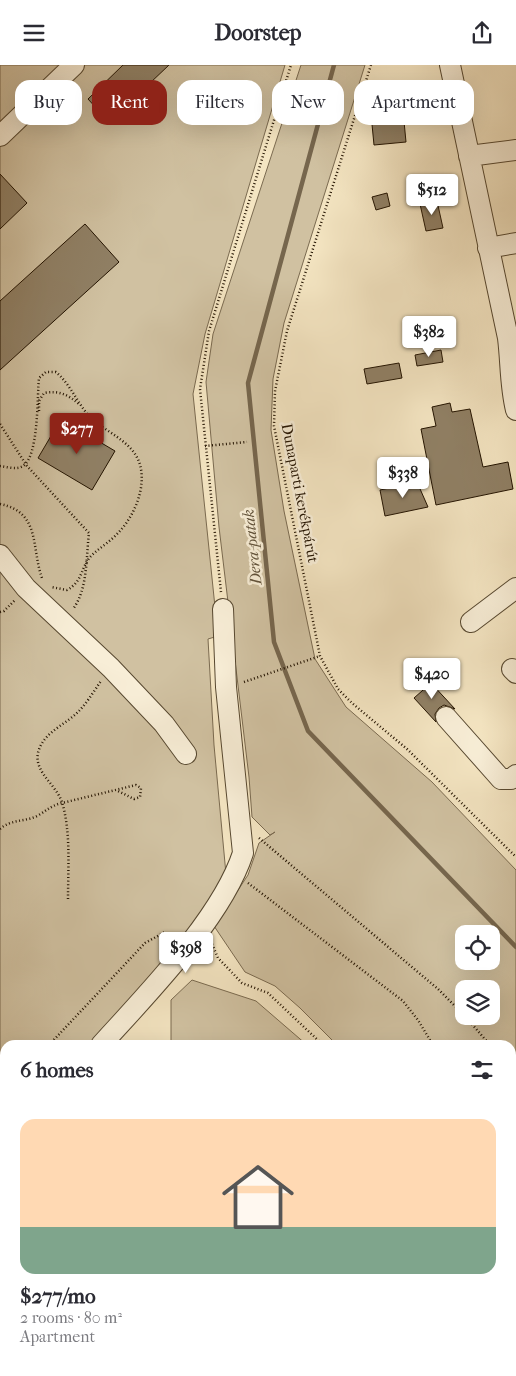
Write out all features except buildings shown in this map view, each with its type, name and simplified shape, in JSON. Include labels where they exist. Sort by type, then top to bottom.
[{"type":"street","points":[[0,136],[74,65]]},
{"type":"street","points":[[450,65],[488,248],[512,337],[514,371],[511,389],[516,410]]},
{"type":"street","points":[[469,156],[516,150]]},
{"type":"street","points":[[488,248],[516,243]]},
{"type":"street","points":[[0,555],[26,588],[111,668],[164,724],[186,754]]},
{"type":"street","points":[[471,622],[516,588]]},
{"type":"street","points":[[106,1040],[149,992],[203,925],[236,876],[243,853],[226,687],[223,609]]},
{"type":"street","points":[[446,717],[500,779],[511,779],[516,775]]},
{"type":"path","points":[[223,609],[200,389],[209,331],[291,65]]},
{"type":"path","name":"Dunaparti kerékpárút","points":[[371,65],[287,331],[275,391],[274,426],[320,656],[338,689],[407,749],[516,857]]},
{"type":"path","points":[[0,504],[20,511],[31,527],[42,578],[52,587],[67,590],[77,585],[90,556],[119,532],[135,510],[142,482],[140,463],[132,449],[90,417],[66,381],[56,372],[46,372],[38,378],[36,401],[38,416]]},
{"type":"path","points":[[0,466],[12,469],[23,467],[27,462],[36,435],[39,401],[44,393],[64,393],[83,407]]},
{"type":"path","points":[[0,424],[28,466],[88,533],[84,577],[78,603],[63,622]]},
{"type":"path","points":[[205,446],[248,442]]},
{"type":"path","points":[[247,681],[320,656]]},
{"type":"path","points":[[68,899],[68,845],[62,803],[56,791],[40,772],[37,760],[39,749],[42,742],[79,711],[111,668]]},
{"type":"path","points":[[0,829],[14,821],[36,817],[53,805],[118,791],[136,785],[141,788],[142,793],[140,797],[134,799],[118,791]]},
{"type":"path","points":[[276,851],[438,989],[455,1006]]},
{"type":"path","points":[[236,876],[248,883],[403,1001],[418,1020],[430,1040]]},
{"type":"path","points":[[203,925],[218,958],[242,983],[268,993],[318,1040]]},
{"type":"path","points":[[53,1040],[145,943],[165,932]]},
{"type":"path","points":[[473,1025],[486,1040]]},
{"type":"shaded area","points":[[0,65],[285,65],[281,80],[272,80],[272,109],[205,334],[193,394],[218,636],[208,639],[214,745],[227,885],[101,1040],[0,1040]]},
{"type":"shaded area","points":[[301,65],[365,65],[360,80],[354,80],[354,100],[284,323],[273,379],[271,430],[284,511],[315,659],[346,707],[432,782],[516,870],[516,1040],[332,1040],[275,986],[245,972],[214,926],[248,875],[259,843],[275,832],[270,835],[252,817],[249,777],[219,527],[206,382],[213,334],[281,125],[344,125],[344,80],[296,80]]},
{"type":"shaded area","points":[[405,467],[410,470],[408,477],[393,480],[388,477],[390,470]]},
{"type":"shaded area","points":[[192,980],[256,1001],[301,1040],[171,1040],[171,1000]]},
{"type":"waterway","name":"Dera-patak","points":[[334,65],[248,383],[274,642],[308,731],[516,947]]}]
